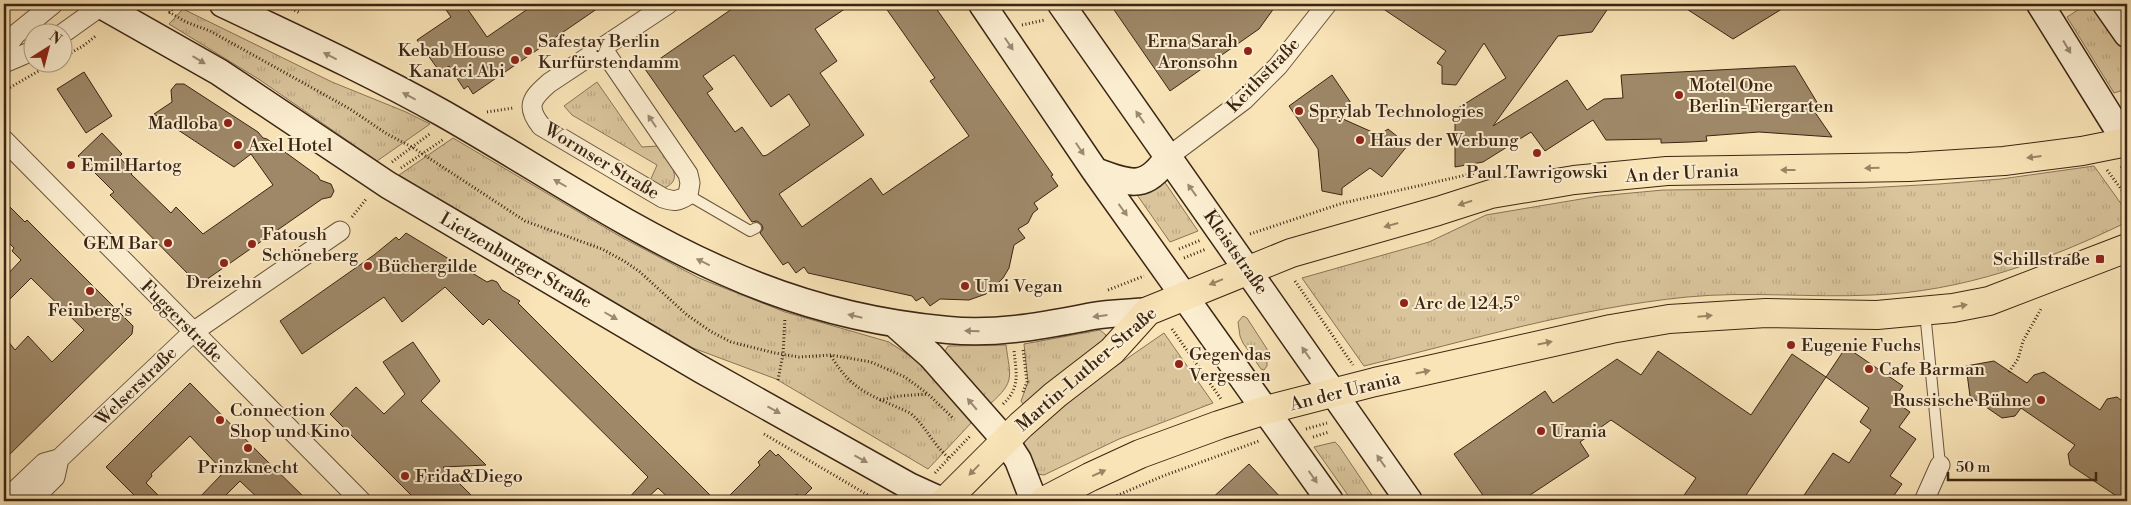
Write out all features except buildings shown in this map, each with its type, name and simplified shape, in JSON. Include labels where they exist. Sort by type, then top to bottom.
[{"type":"main road","name":"Lietzenburger Straße","points":[[101,4],[219,72],[388,185],[702,370],[909,486],[944,501]]},
{"type":"main road","points":[[223,4],[444,114],[640,229],[725,272],[781,295],[824,308],[896,325],[950,331],[1005,331],[1061,324],[1094,316],[1148,311]]},
{"type":"main road","points":[[982,4],[1095,171],[1330,501]]},
{"type":"main road","points":[[2106,4],[2127,34]]},
{"type":"main road","points":[[2047,6],[2127,142]]},
{"type":"main road","name":"Kleiststraße","points":[[1056,11],[1168,157],[1409,501]]},
{"type":"main road","name":"An der Urania","points":[[1248,270],[1291,253],[1491,194],[1574,180],[1667,171],[1891,168],[2004,161],[2082,151],[2127,142]]},
{"type":"main road","points":[[1095,171],[1127,182],[1134,182],[1154,174],[1168,157]]},
{"type":"main road","name":"An der Urania","points":[[1266,410],[1535,345],[1669,319],[1766,313],[1877,315],[1924,311],[1988,301],[2127,248]]},
{"type":"main road","name":"Martin-Luther-Straße","points":[[944,501],[1004,440],[1055,395],[1112,351],[1148,311],[1248,270]]},
{"type":"main road","points":[[896,325],[931,356],[1004,440],[1018,460],[1034,501]]},
{"type":"main road","points":[[1044,501],[1140,454],[1266,410]]},
{"type":"street","points":[[4,50],[16,34],[53,4]]},
{"type":"street","points":[[72,26],[101,4]]},
{"type":"street","name":"Wormser Straße","points":[[602,48],[688,174],[690,184],[688,195],[679,200],[672,201],[663,198],[541,126],[534,117],[531,106],[533,99],[549,83],[668,4]]},
{"type":"street","name":"Keithstraße","points":[[1168,157],[1244,100],[1278,66],[1327,4]]},
{"type":"street","points":[[4,63],[22,55]]},
{"type":"street","name":"Fuggerstraße","points":[[4,140],[361,501]]},
{"type":"street","name":"Welserstraße","points":[[31,501],[55,477],[59,460],[193,332],[340,231]]},
{"type":"street","name":"Welserstraße","points":[[4,501],[44,462],[59,460]]},
{"type":"street","points":[[1924,501],[1940,465]]},
{"type":"lane","points":[[688,195],[750,231],[756,228]]},
{"type":"lane","points":[[1924,311],[1940,465]]},
{"type":"path","points":[[166,16],[175,6]]},
{"type":"path","points":[[1019,26],[1056,11]]},
{"type":"path","points":[[169,12],[246,50],[350,109],[525,221],[602,249],[624,261],[640,272],[687,315],[710,331],[731,342],[783,354],[800,356],[831,355],[859,359],[883,366],[905,377],[928,394],[960,424]]},
{"type":"path","points":[[72,52],[83,46]]},
{"type":"path","points":[[4,91],[37,72]]},
{"type":"path","points":[[485,114],[531,106]]},
{"type":"path","points":[[385,167],[438,129]]},
{"type":"path","points":[[395,172],[449,135]]},
{"type":"path","points":[[2103,165],[2127,197]]},
{"type":"path","points":[[1176,250],[1204,238]]},
{"type":"path","points":[[1182,259],[1210,248]]},
{"type":"path","points":[[1294,281],[1354,367]]},
{"type":"path","points":[[2009,372],[2018,359],[2023,341],[2041,309]]},
{"type":"path","points":[[778,380],[783,354],[786,312]]},
{"type":"path","points":[[1172,329],[1221,399]]},
{"type":"path","points":[[1002,405],[1013,392],[1017,381],[1014,344]]},
{"type":"path","points":[[1020,400],[1027,382],[1023,344]]},
{"type":"path","points":[[831,355],[843,373],[861,390],[916,417],[930,433],[942,453],[949,458]]},
{"type":"path","points":[[879,400],[899,396],[928,394]]},
{"type":"path","points":[[1302,430],[1323,424]]},
{"type":"path","points":[[935,473],[972,434],[966,428]]},
{"type":"path","points":[[1308,439],[1329,432]]},
{"type":"path","points":[[1104,501],[1237,447]]},
{"type":"green space","points":[[2087,4],[2091,4],[2127,55],[2127,89],[2114,93],[2067,17]]},
{"type":"green space","points":[[183,9],[332,82],[406,112],[430,124],[377,161],[260,80],[169,24]]},
{"type":"green space","points":[[597,82],[642,147],[658,146],[673,168],[674,179],[671,184],[664,188],[650,181],[657,165],[572,115],[564,106]]},
{"type":"green space","points":[[453,138],[621,237],[699,278],[785,312],[889,342],[922,364],[972,422],[928,469],[776,379],[693,348],[399,175]]},
{"type":"green space","points":[[2094,166],[2127,212],[2127,222],[2066,249],[2003,272],[1939,288],[1906,293],[1849,296],[1710,295],[1646,302],[1524,326],[1364,366],[1302,278],[1429,242],[1486,215],[1599,196],[1663,190],[1864,188],[1939,184],[2001,179]]},
{"type":"green space","points":[[1164,181],[1198,231],[1170,242],[1135,192]]},
{"type":"green space","points":[[1243,316],[1247,318],[1267,349],[1267,366],[1264,370],[1261,369],[1240,336],[1238,322]]},
{"type":"green space","points":[[1100,330],[1106,335],[1104,340],[1023,404],[1021,401],[1028,382],[1024,344]]},
{"type":"green space","points":[[1164,333],[1213,403],[1119,439],[1044,475],[1037,474],[1024,444],[1026,438],[1093,382]]},
{"type":"green space","points":[[1006,345],[1010,372],[1008,384],[990,404],[945,351],[948,346]]},
{"type":"green space","points":[[1335,442],[1376,501],[1352,501],[1314,447]]},
{"type":"place","name":"Safestay Berlin Kurfürstendamm","points":[[528,51]]},
{"type":"place","name":"Erna Sarah Aronsohn","points":[[1248,51]]},
{"type":"place","name":"Kebab House Kanatci Abi","points":[[515,60]]},
{"type":"place","name":"Motel One Berlin-Tiergarten","points":[[1679,95]]},
{"type":"place","name":"Sprylab Technologies","points":[[1299,111]]},
{"type":"place","name":"Madloba","points":[[228,123]]},
{"type":"place","name":"Haus der Werbung","points":[[1360,140]]},
{"type":"place","name":"Axel Hotel","points":[[238,145]]},
{"type":"place","name":"Paul Tawrigowski","points":[[1537,153]]},
{"type":"place","name":"Emil Hartog","points":[[71,165]]},
{"type":"place","name":"GEM Bar","points":[[168,243]]},
{"type":"place","name":"Fatoush Schöneberg","points":[[252,244]]},
{"type":"place","name":"Schillstraße","points":[[2100,259]]},
{"type":"place","name":"Dreizehn","points":[[224,263]]},
{"type":"place","name":"Büchergilde","points":[[368,266]]},
{"type":"place","name":"Umi Vegan","points":[[965,286]]},
{"type":"place","name":"Feinberg's","points":[[90,291]]},
{"type":"place","name":"Arc de 124,5°","points":[[1404,303]]},
{"type":"place","name":"Eugenie Fuchs","points":[[1791,345]]},
{"type":"place","name":"Gegen das Vergessen","points":[[1179,364]]},
{"type":"place","name":"Cafe Barman","points":[[1869,369]]},
{"type":"place","name":"Russische Bühne","points":[[2041,400]]},
{"type":"place","name":"Connection Shop und Kino","points":[[220,420]]},
{"type":"place","name":"Urania","points":[[1541,431]]},
{"type":"place","name":"Prinzknecht","points":[[248,448]]},
{"type":"place","name":"Frida&Diego","points":[[405,476]]}]
